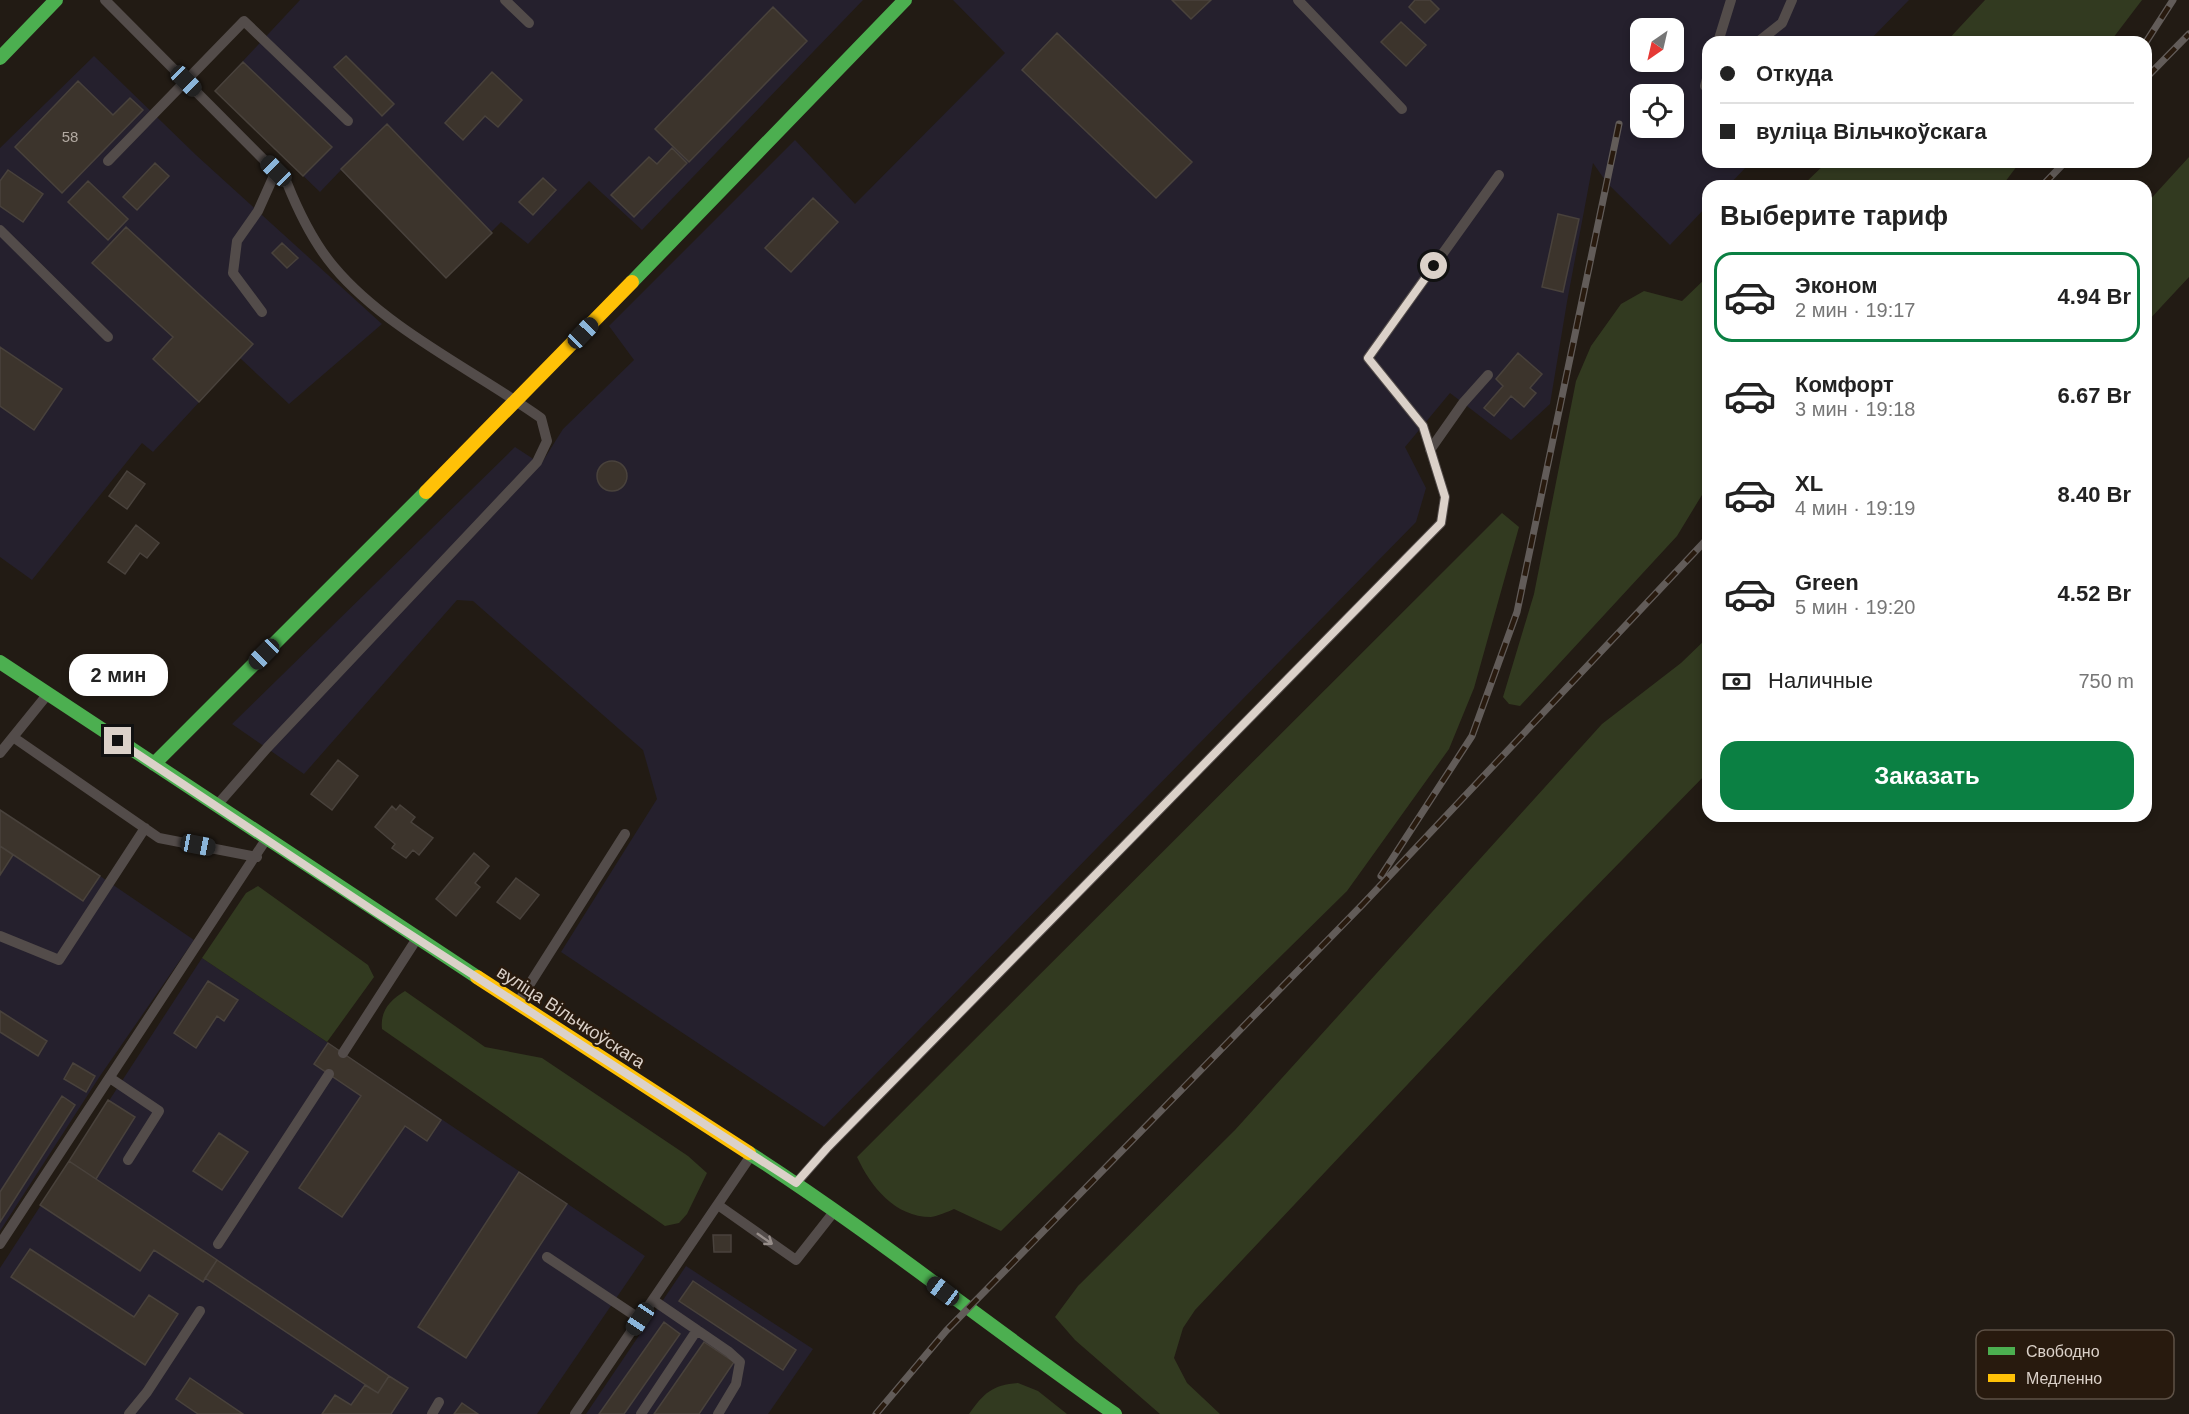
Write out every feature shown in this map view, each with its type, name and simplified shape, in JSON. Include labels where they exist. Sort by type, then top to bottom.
[{"type":"main road","points":[[0,58],[56,0]]},
{"type":"main road","points":[[154,764],[517,401],[905,0]]},
{"type":"main road","name":"вуліца Вільчкоўскага","points":[[0,662],[417,939],[796,1183],[1034,1358],[1115,1414]]},
{"type":"lane","points":[[105,0],[288,183],[300,217],[334,267],[387,317],[542,418],[547,441],[537,462],[267,748],[216,806]]},
{"type":"lane","points":[[505,0],[529,23]]},
{"type":"lane","points":[[1298,0],[1402,109]]},
{"type":"lane","points":[[1720,36],[1731,0]]},
{"type":"lane","points":[[1766,36],[1782,23],[1792,0]]},
{"type":"lane","points":[[108,161],[244,21],[348,121]]},
{"type":"lane","points":[[262,312],[233,273],[237,241],[258,211],[276,171]]},
{"type":"lane","points":[[796,1183],[827,1148],[1441,523],[1445,497],[1423,426],[1368,358],[1499,175]]},
{"type":"lane","points":[[0,230],[108,337]]},
{"type":"lane","points":[[1430,450],[1463,403],[1488,375]]},
{"type":"lane","points":[[0,753],[48,694]]},
{"type":"lane","points":[[13,737],[159,837],[257,857]]},
{"type":"lane","points":[[0,936],[59,960],[145,828]]},
{"type":"lane","points":[[518,1004],[626,834]]},
{"type":"lane","points":[[0,1244],[257,857],[266,840]]},
{"type":"lane","points":[[343,1053],[417,939]]},
{"type":"lane","points":[[218,1245],[329,1074]]},
{"type":"lane","points":[[110,1078],[159,1111],[128,1160]]},
{"type":"lane","points":[[575,1414],[752,1154]]},
{"type":"lane","points":[[718,1205],[796,1260],[835,1211]]},
{"type":"lane","points":[[548,1257],[640,1319]]},
{"type":"lane","points":[[653,1300],[740,1362],[736,1384],[718,1414]]},
{"type":"lane","points":[[129,1414],[147,1392],[200,1311]]},
{"type":"lane","points":[[640,1414],[697,1330]]},
{"type":"lane","points":[[432,1414],[439,1402]]},
{"type":"shaded area","points":[[300,0],[863,0],[642,230],[589,181],[528,244],[501,222],[446,278],[341,170],[320,192],[215,91]]},
{"type":"shaded area","points":[[953,0],[1909,0],[1874,36],[1702,36],[1702,168],[1745,168],[1734,180],[1702,180],[1702,211],[1670,245],[1607,183],[1593,163],[1550,404],[1511,440],[1450,393],[1405,447],[1426,488],[1416,522],[824,1127],[561,952],[657,799],[643,750],[473,601],[457,600],[304,774],[232,724],[515,447],[541,464],[563,429],[634,360],[609,326],[795,140],[855,204],[1005,53]]},
{"type":"shaded area","points":[[94,56],[196,155],[382,324],[289,404],[240,358],[153,452],[142,443],[32,580],[0,557],[0,148]]},
{"type":"shaded area","points":[[13,855],[83,901],[100,876],[194,940],[100,1076],[0,1231],[0,875]]},
{"type":"shaded area","points":[[202,958],[645,1256],[537,1414],[0,1414],[0,1268]]},
{"type":"shaded area","points":[[686,1266],[813,1349],[768,1414],[586,1414]]},
{"type":"green space","points":[[1985,0],[2142,0],[2115,36],[1952,36]]},
{"type":"green space","points":[[2189,157],[2189,277],[2152,317],[2152,198]]},
{"type":"green space","points":[[1821,168],[2016,168],[2006,180],[1808,180]]},
{"type":"green space","points":[[1702,282],[1702,495],[1677,536],[1520,706],[1509,704],[1503,697],[1534,594],[1576,381],[1591,346],[1621,304],[1644,291],[1682,301]]},
{"type":"green space","points":[[1502,513],[1519,527],[1474,688],[1449,749],[1347,891],[1001,1231],[954,1209],[931,1217],[918,1216],[895,1206],[869,1179],[857,1157]]},
{"type":"green space","points":[[1702,643],[1702,778],[1537,947],[1195,1310],[1183,1328],[1174,1358],[1187,1383],[1220,1414],[1160,1414],[1075,1340],[1055,1317],[1078,1286],[1235,1130],[1602,724],[1681,663]]},
{"type":"green space","points":[[258,886],[368,965],[374,977],[327,1042],[202,958],[246,893]]},
{"type":"green space","points":[[405,991],[485,1047],[542,1058],[688,1156],[707,1173],[687,1214],[679,1223],[665,1226],[382,1029],[384,1011],[395,998]]},
{"type":"green space","points":[[1018,1383],[1038,1391],[1067,1414],[969,1414],[989,1391]]},
{"type":"building","points":[[1172,0],[1211,0],[1191,19]]},
{"type":"building","points":[[1415,0],[1430,0],[1439,9],[1425,23],[1409,7]]},
{"type":"building","points":[[773,7],[807,41],[689,162],[655,129]]},
{"type":"building","points":[[1401,22],[1426,45],[1406,66],[1381,42]]},
{"type":"building","points":[[1057,33],[1192,162],[1156,198],[1022,70]]},
{"type":"building","points":[[346,56],[394,104],[382,116],[334,67]]},
{"type":"building","points":[[243,62],[332,147],[303,176],[215,91]]},
{"type":"building","points":[[492,72],[522,100],[498,127],[485,116],[463,140],[445,123]]},
{"type":"building","points":[[78,81],[113,115],[130,98],[143,110],[62,193],[15,147]]},
{"type":"building","points":[[387,124],[492,233],[446,278],[341,169]]},
{"type":"building","points":[[672,148],[687,163],[634,217],[611,195],[649,157],[657,164]]},
{"type":"building","points":[[155,163],[169,176],[137,210],[123,197]]},
{"type":"building","points":[[8,170],[43,194],[23,222],[0,206],[0,181]]},
{"type":"building","points":[[543,178],[556,190],[533,215],[519,202]]},
{"type":"building","points":[[88,181],[128,219],[108,240],[68,202]]},
{"type":"building","points":[[813,198],[838,222],[791,272],[765,248]]},
{"type":"building","points":[[1558,214],[1579,219],[1563,292],[1542,287]]},
{"type":"building","points":[[126,227],[253,344],[199,402],[153,359],[173,337],[92,263]]},
{"type":"building","points":[[282,243],[298,258],[287,268],[272,253]]},
{"type":"building","points":[[0,347],[62,389],[34,430],[0,406]]},
{"type":"building","points":[[1518,353],[1542,374],[1530,388],[1536,393],[1524,407],[1511,396],[1494,416],[1484,408],[1503,386],[1496,379]]},
{"type":"building","points":[[612,461],[623,465],[627,476],[623,487],[612,491],[601,487],[597,476],[601,465]]},
{"type":"building","points":[[127,471],[145,484],[127,509],[109,496]]},
{"type":"building","points":[[136,525],[159,543],[147,558],[140,553],[125,574],[108,562]]},
{"type":"building","points":[[338,760],[358,776],[332,810],[311,794]]},
{"type":"building","points":[[400,805],[415,817],[411,822],[433,838],[419,855],[413,850],[406,858],[392,848],[395,844],[375,827],[392,806],[396,810]]},
{"type":"building","points":[[0,810],[100,876],[83,901],[0,846]]},
{"type":"building","points":[[0,846],[13,855],[0,875]]},
{"type":"building","points":[[474,853],[489,866],[475,883],[480,887],[456,916],[436,899]]},
{"type":"building","points":[[516,878],[539,895],[520,919],[497,902]]},
{"type":"building","points":[[208,981],[238,1000],[224,1021],[217,1016],[196,1048],[174,1033]]},
{"type":"building","points":[[0,1011],[47,1041],[38,1056],[0,1032]]},
{"type":"building","points":[[328,1043],[441,1120],[427,1141],[405,1126],[342,1217],[299,1188],[361,1096],[314,1064]]},
{"type":"building","points":[[73,1063],[95,1076],[86,1092],[64,1079]]},
{"type":"building","points":[[62,1096],[75,1105],[0,1222],[0,1192]]},
{"type":"building","points":[[108,1100],[135,1117],[96,1179],[69,1161]]},
{"type":"building","points":[[219,1133],[248,1152],[222,1190],[193,1171]]},
{"type":"building","points":[[69,1161],[217,1260],[203,1282],[154,1250],[140,1271],[40,1205]]},
{"type":"building","points":[[519,1172],[567,1204],[466,1358],[418,1327]]},
{"type":"building","points":[[713,1235],[731,1235],[731,1252],[714,1252]]},
{"type":"building","points":[[30,1249],[134,1317],[149,1295],[178,1314],[145,1365],[11,1277]]},
{"type":"building","points":[[217,1260],[389,1376],[378,1393],[205,1278]]},
{"type":"building","points":[[693,1281],[796,1350],[783,1370],[679,1301]]},
{"type":"building","points":[[664,1322],[680,1334],[624,1414],[599,1414]]},
{"type":"building","points":[[704,1342],[734,1362],[699,1414],[654,1414]]},
{"type":"building","points":[[389,1376],[408,1388],[391,1414],[322,1414],[335,1395],[351,1405],[365,1385],[378,1393]]},
{"type":"building","points":[[190,1378],[243,1414],[198,1414],[176,1399]]},
{"type":"building","points":[[462,1403],[478,1414],[454,1414]]},
{"type":"railway","points":[[2150,36],[2173,0]]},
{"type":"railway","points":[[2152,72],[2189,34]]},
{"type":"railway","points":[[1381,876],[1472,736],[1517,612],[1619,124]]},
{"type":"railway","points":[[2048,180],[2059,168]]},
{"type":"railway","points":[[876,1414],[946,1331],[1363,904],[1702,544]]},
{"type":"traffic: fast","points":[[0,58],[56,0]]},
{"type":"traffic: fast","points":[[632,282],[905,0]]},
{"type":"traffic: fast","points":[[154,764],[426,492]]},
{"type":"traffic: fast","points":[[0,662],[477,977]]},
{"type":"traffic: fast","points":[[749,1153],[842,1216],[1115,1414]]},
{"type":"traffic: slow","points":[[426,492],[632,282]]},
{"type":"traffic: slow","points":[[477,977],[749,1153]]},
{"type":"route","points":[[118,741],[374,911],[796,1183],[827,1148],[1441,523],[1445,497],[1423,426],[1368,358],[1434,266]]}]
